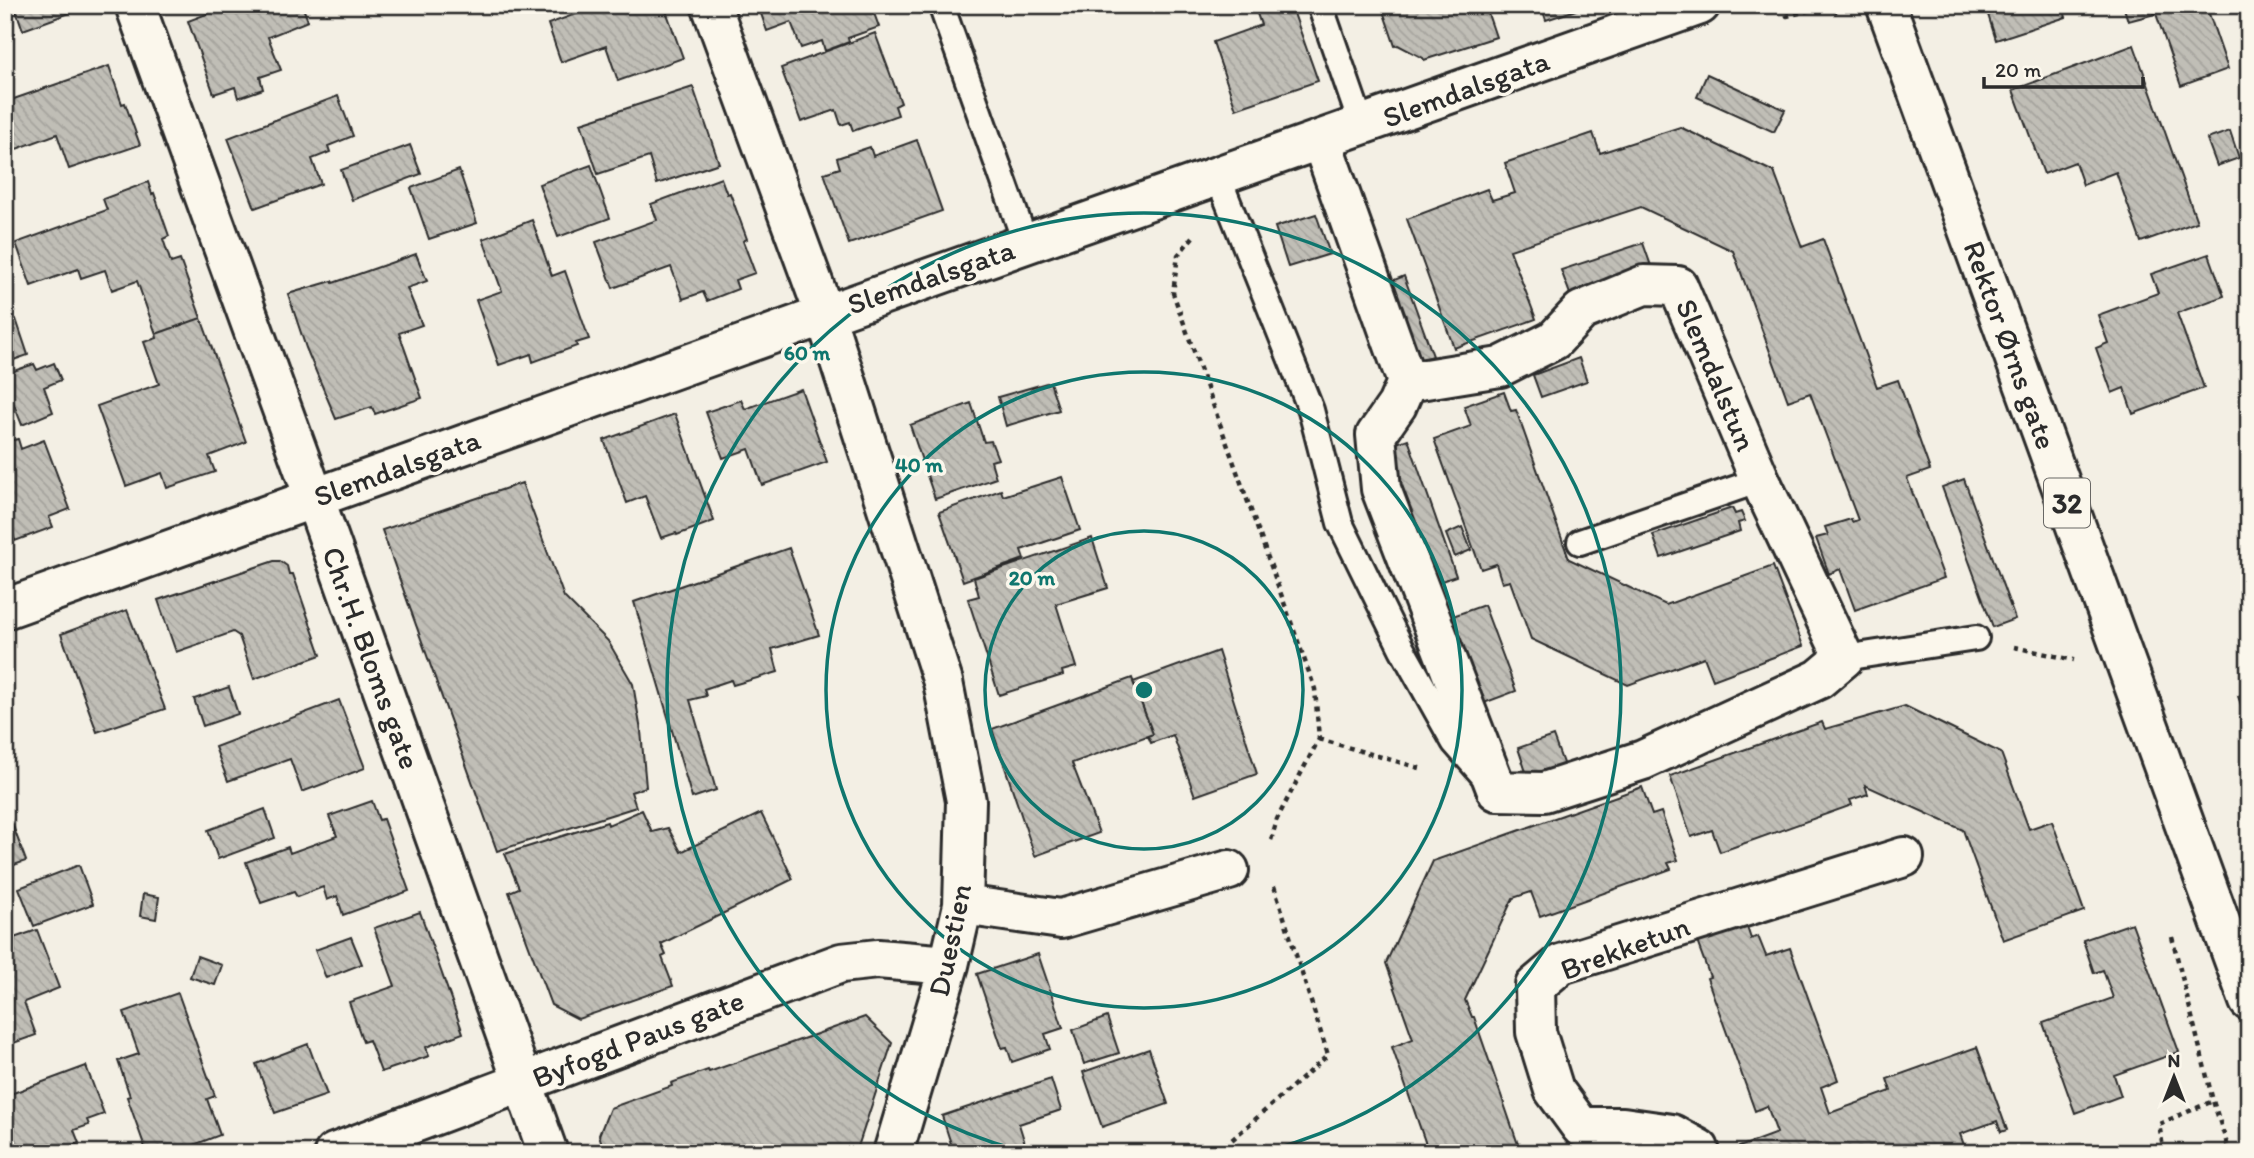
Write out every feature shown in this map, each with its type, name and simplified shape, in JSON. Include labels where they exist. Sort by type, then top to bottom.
[{"type":"street","name":"Chr.H. Bloms gate","points":[[135,5],[548,1153]]},
{"type":"street","name":"Duestien","points":[[711,5],[825,315],[943,682],[966,801],[963,905],[893,1153]]},
{"type":"street","name":"Slemdalsgata","points":[[5,609],[1700,5]]},
{"type":"street","name":"Rektor Ørns gate","points":[[1886,5],[2249,1001]]},
{"type":"street","points":[[1321,140],[1407,382],[1397,405],[1376,435],[1381,489],[1496,791],[1544,792],[1643,760],[1819,679],[1844,658]]},
{"type":"street","name":"Slemdalstun","points":[[1407,382],[1500,367],[1554,341],[1581,311],[1644,285],[1678,286],[1760,480],[1844,658]]},
{"type":"street","name":"Brekketun","points":[[1700,1153],[1672,1133],[1623,1127],[1581,1127],[1554,1090],[1536,1032],[1535,986],[1561,964],[1904,857]]},
{"type":"street","points":[[963,905],[1061,919],[1229,870]]},
{"type":"street","name":"Byfogd Paus gate","points":[[334,1153],[841,962],[878,959],[948,965]]},
{"type":"lane","points":[[941,5],[1026,244]]},
{"type":"lane","points":[[1320,5],[1362,126]]},
{"type":"lane","points":[[1219,177],[1311,411],[1340,523],[1402,649],[1454,742],[1496,791]]},
{"type":"lane","points":[[1580,542],[1760,480]]},
{"type":"lane","points":[[1844,658],[1976,638]]},
{"type":"path","points":[[1783,5],[1787,16]]},
{"type":"path","points":[[1174,293],[1315,689],[1319,739],[1277,819],[1268,850]]},
{"type":"path","points":[[1976,638],[2077,661]]},
{"type":"path","points":[[1319,739],[1496,791]]},
{"type":"path","points":[[1217,1153],[1328,1055],[1274,886]]},
{"type":"path","points":[[2164,1153],[2159,1124],[2213,1101]]},
{"type":"building","points":[[14,5],[89,5],[89,6],[23,30]]},
{"type":"building","points":[[230,5],[302,5],[308,21],[268,37],[281,70],[260,77],[263,89],[238,98],[235,87],[214,94],[188,21]]},
{"type":"building","points":[[601,5],[664,5],[683,58],[618,81],[606,46],[561,62],[548,24]]},
{"type":"building","points":[[758,5],[871,5],[879,27],[848,38],[849,42],[825,51],[822,41],[801,48],[791,22],[767,31]]},
{"type":"building","points":[[1254,5],[1291,5],[1318,81],[1236,109],[1213,42],[1261,25]]},
{"type":"building","points":[[1381,5],[1485,5],[1496,37],[1424,60],[1398,45],[1395,46]]},
{"type":"building","points":[[1541,5],[1591,5],[1546,20]]},
{"type":"building","points":[[1985,5],[2062,5],[2066,17],[1996,40]]},
{"type":"building","points":[[2123,5],[2153,5],[2155,14],[2128,21]]},
{"type":"building","points":[[2153,5],[2206,5],[2228,69],[2181,86]]},
{"type":"building","points":[[875,33],[901,103],[895,106],[898,115],[853,131],[850,122],[841,125],[836,110],[801,122],[781,68]]},
{"type":"building","points":[[2134,45],[2197,222],[2141,242],[2116,172],[2083,185],[2075,162],[2044,174],[2013,90]]},
{"type":"building","points":[[109,66],[140,145],[69,169],[57,134],[11,151],[5,134],[5,102]]},
{"type":"building","points":[[1707,74],[1785,110],[1774,132],[1697,97]]},
{"type":"building","points":[[693,87],[719,163],[657,184],[649,157],[598,174],[581,123]]},
{"type":"building","points":[[338,96],[353,136],[328,146],[330,152],[312,159],[321,184],[255,208],[228,138]]},
{"type":"building","points":[[1680,127],[1774,172],[1802,247],[1823,239],[1877,387],[1898,380],[1930,470],[1907,478],[1944,578],[1855,610],[1840,569],[1829,574],[1816,538],[1828,535],[1825,527],[1851,519],[1852,522],[1858,520],[1810,393],[1788,401],[1733,251],[1641,207],[1510,250],[1536,319],[1454,348],[1407,219],[1487,189],[1492,200],[1515,193],[1505,163],[1593,133],[1600,153]]},
{"type":"building","points":[[2230,131],[2239,158],[2217,166],[2207,139]]},
{"type":"building","points":[[917,140],[942,211],[849,244],[824,173],[840,168],[837,158],[870,147],[873,156]]},
{"type":"building","points":[[410,145],[421,174],[352,200],[341,170]]},
{"type":"building","points":[[591,165],[610,218],[558,237],[539,184]]},
{"type":"building","points":[[459,170],[477,223],[429,239],[411,188]]},
{"type":"building","points":[[721,178],[727,194],[730,193],[747,239],[743,241],[755,273],[735,280],[738,289],[707,301],[703,292],[683,299],[671,267],[613,288],[596,242],[657,220],[651,204]]},
{"type":"building","points":[[148,182],[169,236],[163,239],[171,263],[180,260],[201,318],[156,334],[137,281],[112,290],[105,270],[81,278],[78,269],[31,286],[16,243],[107,210],[103,199]]},
{"type":"building","points":[[1316,214],[1330,254],[1288,267],[1275,227]]},
{"type":"building","points":[[532,220],[552,276],[565,271],[589,339],[533,362],[531,354],[499,365],[476,300],[502,291],[483,239]]},
{"type":"building","points":[[1643,243],[1651,266],[1570,294],[1561,270]]},
{"type":"building","points":[[416,254],[427,281],[407,288],[422,325],[399,333],[422,398],[375,414],[372,407],[336,419],[306,348],[288,294],[332,281],[333,283]]},
{"type":"building","points":[[2209,254],[2224,296],[2177,313],[2204,388],[2133,414],[2124,388],[2112,393],[2096,348],[2108,343],[2098,315],[2158,293],[2151,274]]},
{"type":"building","points":[[1404,276],[1433,356],[1411,364],[1382,285]]},
{"type":"building","points":[[201,318],[246,442],[209,456],[215,472],[167,488],[162,473],[126,486],[97,406],[159,384],[144,342],[157,338],[156,334]]},
{"type":"building","points":[[16,319],[28,355],[5,363],[5,323]]},
{"type":"building","points":[[1579,358],[1587,381],[1541,397],[1533,375]]},
{"type":"building","points":[[54,363],[61,380],[44,387],[53,412],[22,425],[5,382],[5,374],[34,364],[37,370]]},
{"type":"building","points":[[1050,382],[1059,410],[1006,426],[998,397]]},
{"type":"building","points":[[801,389],[827,462],[762,485],[749,449],[723,458],[706,412],[741,400],[745,409]]},
{"type":"building","points":[[1504,392],[1511,411],[1516,410],[1569,559],[1666,605],[1773,566],[1803,646],[1713,680],[1704,657],[1628,685],[1531,639],[1510,581],[1502,583],[1496,564],[1481,569],[1434,439],[1471,426],[1464,406]]},
{"type":"building","points":[[971,403],[984,442],[991,441],[998,459],[991,461],[996,478],[935,499],[910,425]]},
{"type":"building","points":[[675,414],[714,521],[661,538],[645,496],[627,503],[604,440]]},
{"type":"building","points":[[5,432],[9,441],[18,439],[21,449],[44,440],[70,509],[49,517],[53,527],[15,541],[12,531],[5,533]]},
{"type":"building","points":[[1408,439],[1456,576],[1433,584],[1385,447]]},
{"type":"building","points":[[1062,477],[1080,530],[1021,550],[1024,559],[963,581],[939,512],[1001,490],[1003,496]]},
{"type":"building","points":[[1964,479],[2015,619],[1993,627],[1942,487]]},
{"type":"building","points":[[522,483],[564,597],[608,641],[633,684],[646,787],[631,792],[636,807],[497,851],[382,530]]},
{"type":"building","points":[[1732,508],[1735,514],[1741,512],[1745,521],[1738,523],[1740,531],[1661,558],[1653,535]]},
{"type":"building","points":[[1462,527],[1471,550],[1455,557],[1446,534]]},
{"type":"building","points":[[1092,538],[1108,588],[1056,604],[1076,667],[1062,671],[1063,675],[999,695],[968,599],[979,596],[974,578]]},
{"type":"building","points":[[789,548],[819,635],[772,649],[778,672],[733,685],[731,680],[704,689],[706,696],[690,700],[716,790],[692,798],[634,602]]},
{"type":"building","points":[[280,561],[287,566],[289,574],[293,574],[321,655],[254,679],[239,636],[233,632],[176,652],[158,600]]},
{"type":"building","points":[[1484,605],[1516,691],[1476,706],[1444,619]]},
{"type":"building","points":[[127,610],[165,709],[97,732],[61,634]]},
{"type":"building","points":[[1218,651],[1257,774],[1195,796],[1173,735],[1151,743],[1148,736],[1153,734],[1133,682]]},
{"type":"building","points":[[1132,678],[1153,734],[1072,763],[1099,833],[1035,856],[992,729]]},
{"type":"building","points":[[229,687],[238,714],[203,726],[194,699]]},
{"type":"building","points":[[2249,692],[2249,727],[2238,696]]},
{"type":"building","points":[[339,700],[365,768],[302,792],[290,759],[228,781],[215,747]]},
{"type":"building","points":[[1905,706],[2001,753],[2029,829],[2052,821],[2084,911],[2003,940],[1963,830],[1865,785],[1868,794],[1850,800],[1852,805],[1720,852],[1712,830],[1691,837],[1670,776],[1822,722],[1825,729]]},
{"type":"building","points":[[1553,736],[1564,766],[1528,778],[1518,748]]},
{"type":"building","points":[[1642,787],[1652,815],[1661,812],[1678,860],[1668,863],[1671,869],[1540,916],[1531,892],[1513,898],[1465,1000],[1474,1017],[1521,1153],[1429,1153],[1392,1047],[1413,1039],[1386,963],[1433,861]]},
{"type":"building","points":[[372,801],[379,820],[383,819],[409,891],[343,915],[337,896],[327,900],[323,887],[297,897],[294,892],[261,903],[246,862],[288,847],[290,853],[337,836],[329,816]]},
{"type":"building","points":[[265,809],[275,838],[218,859],[208,830]]},
{"type":"building","points":[[642,810],[652,832],[668,828],[681,852],[761,813],[793,879],[661,944],[666,955],[662,957],[673,986],[578,1019],[551,1005],[509,892],[519,888],[505,854],[607,822],[608,825]]},
{"type":"building","points":[[10,818],[26,861],[5,868],[5,820]]},
{"type":"building","points":[[79,865],[93,904],[34,926],[19,888]]},
{"type":"building","points":[[143,894],[159,897],[156,919],[140,916]]},
{"type":"building","points":[[420,912],[463,1033],[426,1047],[429,1056],[381,1072],[369,1040],[363,1042],[349,1002],[395,986],[374,928]]},
{"type":"building","points":[[1744,918],[1751,939],[1758,936],[1766,956],[1790,948],[1838,1080],[1821,1087],[1830,1113],[1891,1091],[1887,1079],[1977,1047],[2007,1130],[2001,1132],[1997,1121],[1960,1134],[1964,1145],[1944,1153],[1913,1153],[1912,1150],[1906,1153],[1723,1153],[1777,1133],[1767,1106],[1755,1111],[1707,978],[1710,977],[1695,936]]},
{"type":"building","points":[[2132,923],[2179,1052],[2114,1075],[2121,1096],[2075,1113],[2043,1023],[2113,998],[2103,970],[2094,973],[2083,940]]},
{"type":"building","points":[[37,930],[59,988],[24,1002],[36,1035],[5,1046],[5,941]]},
{"type":"building","points":[[351,937],[362,964],[326,978],[315,950]]},
{"type":"building","points":[[1038,954],[1063,1028],[1045,1034],[1050,1049],[1012,1062],[1007,1047],[1002,1048],[977,974]]},
{"type":"building","points":[[197,956],[222,965],[215,985],[190,977]]},
{"type":"building","points":[[178,993],[215,1096],[207,1099],[220,1135],[186,1148],[185,1145],[164,1153],[147,1153],[127,1097],[130,1096],[118,1061],[139,1054],[124,1012]]},
{"type":"building","points":[[865,1017],[892,1043],[856,1153],[605,1153],[599,1135],[610,1108],[672,1086],[671,1083]]},
{"type":"building","points":[[1107,1017],[1119,1053],[1084,1064],[1073,1030]]},
{"type":"building","points":[[308,1044],[327,1095],[275,1113],[256,1064]]},
{"type":"building","points":[[1149,1049],[1168,1104],[1102,1127],[1083,1072]]},
{"type":"building","points":[[86,1066],[104,1114],[87,1120],[89,1125],[74,1130],[79,1143],[55,1153],[11,1153],[5,1136],[5,1096]]},
{"type":"building","points":[[1051,1079],[1061,1110],[1019,1124],[1028,1153],[954,1153],[942,1116]]}]
